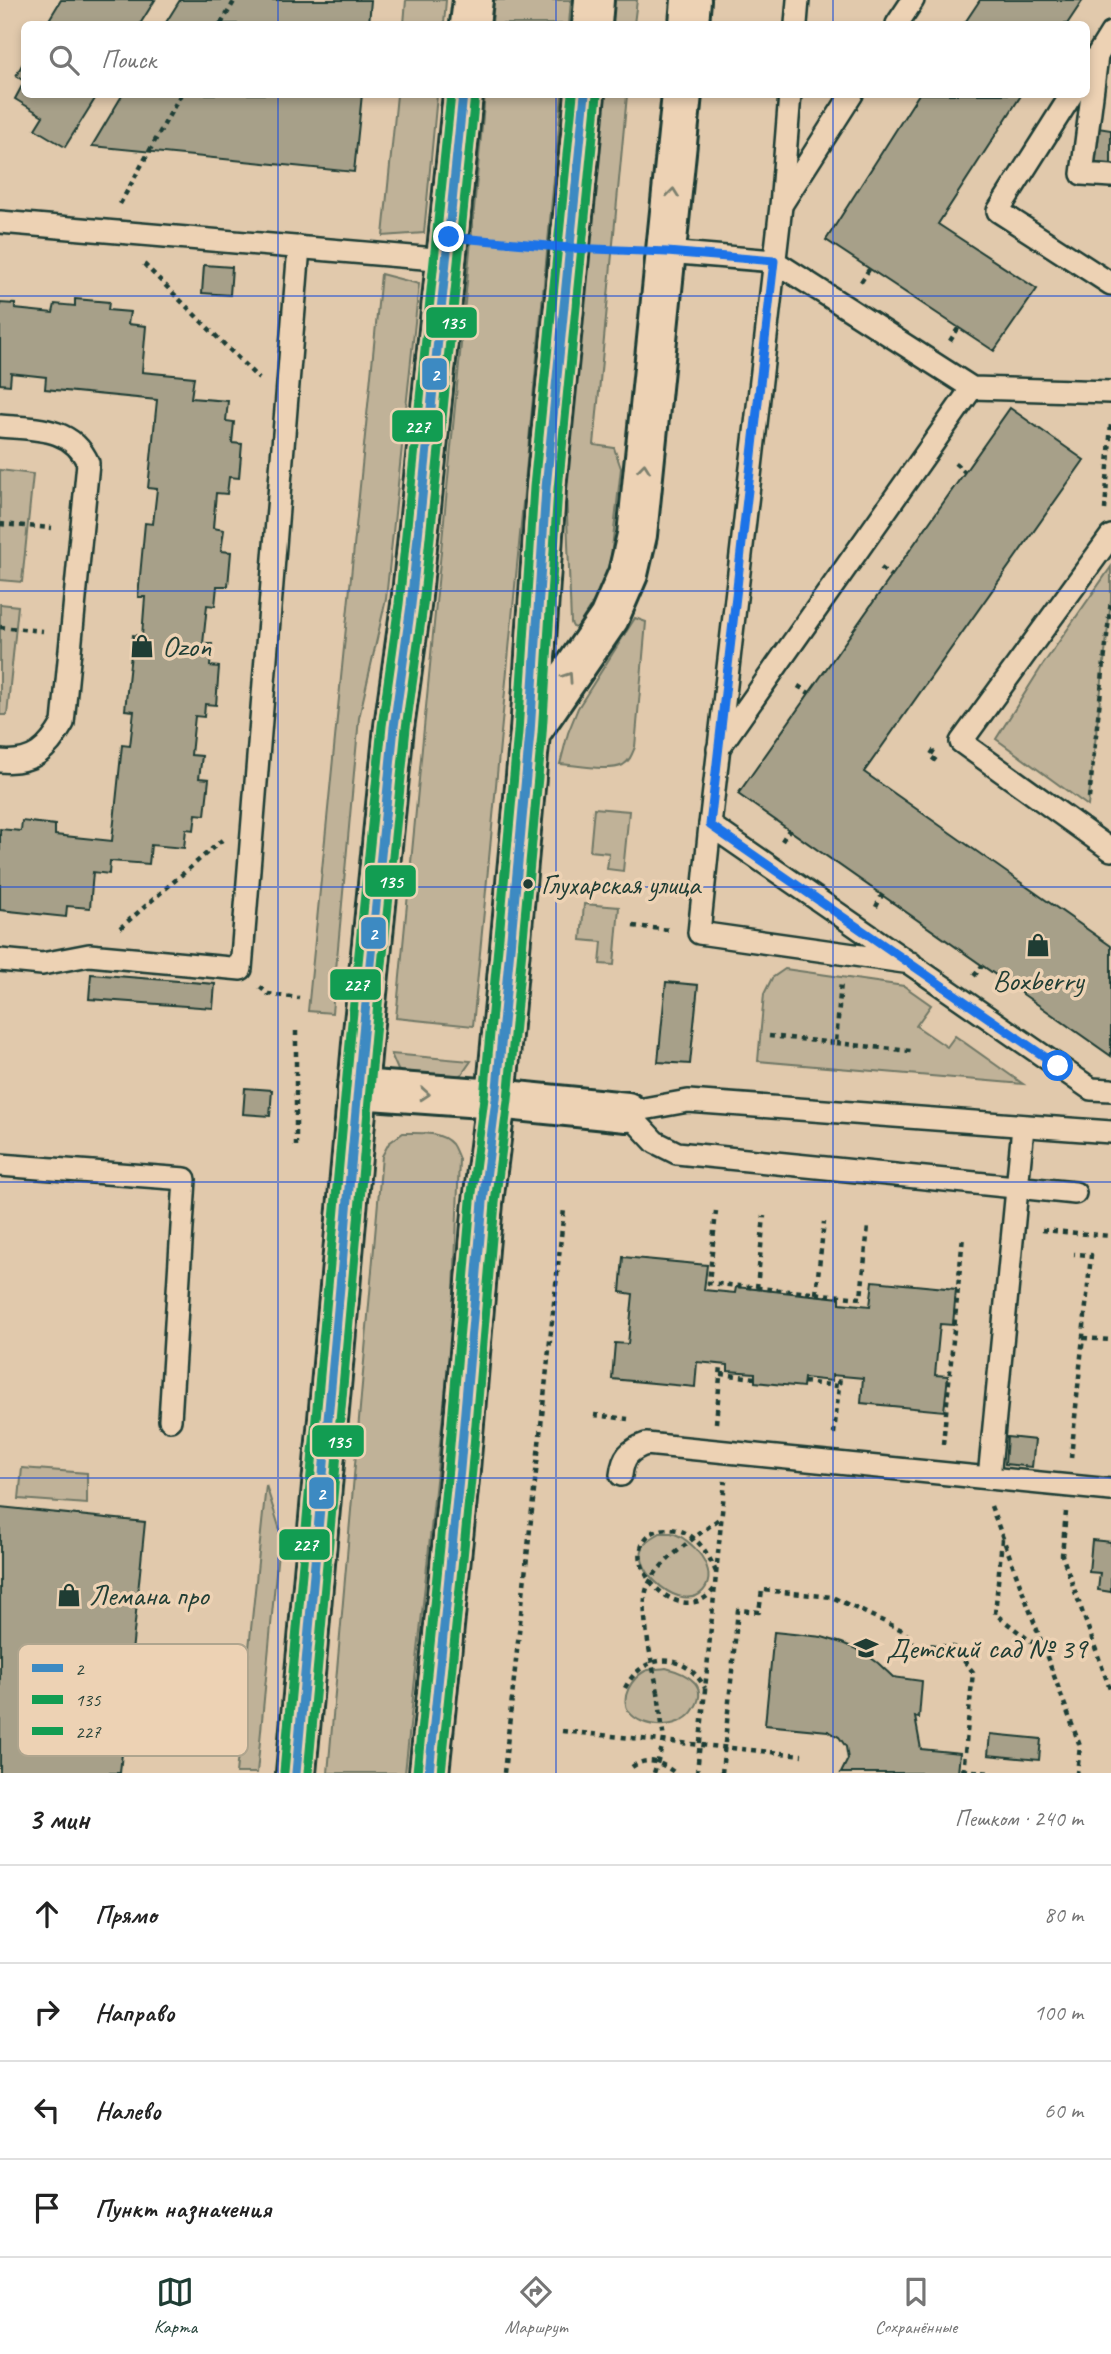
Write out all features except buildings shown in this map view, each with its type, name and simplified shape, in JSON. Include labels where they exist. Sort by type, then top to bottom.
[{"type":"street","points":[[470,21],[473,0]]},
{"type":"street","points":[[592,21],[594,0]]},
{"type":"street","points":[[689,21],[691,0]]},
{"type":"street","points":[[296,1773],[357,1089],[394,727],[411,605],[463,98]]},
{"type":"street","points":[[429,1773],[530,733],[546,488],[585,98]]},
{"type":"street","points":[[530,733],[609,618],[628,574],[637,535],[682,98]]},
{"type":"street","points":[[357,1089],[496,1098],[627,1112]]},
{"type":"lane","points":[[796,21],[798,0]]},
{"type":"lane","points":[[899,21],[913,0]]},
{"type":"lane","points":[[1090,86],[1092,64],[1111,33]]},
{"type":"lane","points":[[790,98],[699,933],[911,963]]},
{"type":"lane","points":[[780,206],[849,98]]},
{"type":"lane","points":[[1069,98],[998,211],[1111,284]]},
{"type":"lane","points":[[1089,98],[1082,174],[1111,176]]},
{"type":"lane","points":[[0,222],[299,247],[448,248]]},
{"type":"lane","points":[[0,960],[42,964],[89,955],[241,970],[299,247]]},
{"type":"lane","points":[[667,252],[774,261],[972,388],[1111,392]]},
{"type":"lane","points":[[717,751],[972,388]]},
{"type":"lane","points":[[0,426],[52,431],[70,439],[82,450],[88,463],[63,723],[52,743],[33,757],[10,762],[0,761]]},
{"type":"lane","points":[[1108,526],[961,742],[1111,850]]},
{"type":"lane","points":[[710,825],[1091,1089],[1111,1090]]},
{"type":"lane","points":[[627,1112],[688,1101],[1111,1132]]},
{"type":"lane","points":[[627,1112],[655,1142],[677,1153],[1075,1193]]},
{"type":"lane","points":[[989,1478],[1023,1127]]},
{"type":"lane","points":[[0,1165],[186,1179],[170,1420]]},
{"type":"lane","points":[[621,1475],[623,1463],[631,1450],[646,1444],[1111,1490]]},
{"type":"path","points":[[223,21],[235,0]]},
{"type":"path","points":[[179,98],[120,201],[119,231],[132,252],[287,406]]},
{"type":"path","points":[[448,248],[570,248],[667,252]]},
{"type":"path","points":[[1108,526],[1111,423]]},
{"type":"path","points":[[0,524],[81,531]]},
{"type":"path","points":[[1086,832],[1111,600]]},
{"type":"path","points":[[0,627],[72,634]]},
{"type":"path","points":[[89,955],[254,812]]},
{"type":"path","points":[[633,926],[699,933]]},
{"type":"path","points":[[836,1043],[844,953]]},
{"type":"path","points":[[268,994],[299,998]]},
{"type":"path","points":[[296,1026],[296,1146]]},
{"type":"path","points":[[769,1036],[911,1051]]},
{"type":"path","points":[[503,1773],[564,1209]]},
{"type":"path","points":[[716,1211],[709,1283],[816,1294],[861,1298],[868,1226]]},
{"type":"path","points":[[757,1288],[764,1216]]},
{"type":"path","points":[[816,1294],[824,1222]]},
{"type":"path","points":[[1013,1227],[1111,1236]]},
{"type":"path","points":[[940,1474],[963,1236]]},
{"type":"path","points":[[1083,1338],[1111,1340]]},
{"type":"path","points":[[715,1427],[721,1364]]},
{"type":"path","points":[[720,1374],[755,1378]]},
{"type":"path","points":[[833,1439],[840,1376]]},
{"type":"path","points":[[803,1382],[838,1386]]},
{"type":"path","points":[[594,1415],[608,1417]]},
{"type":"path","points":[[697,1773],[728,1452]]},
{"type":"path","points":[[989,1478],[987,1495],[1080,1746],[1077,1773]]},
{"type":"path","points":[[654,1773],[664,1741],[644,1610],[645,1598],[650,1581],[667,1562],[722,1516]]},
{"type":"path","points":[[715,1588],[702,1601],[690,1605],[672,1600],[650,1581],[642,1566],[639,1550],[644,1540],[652,1533],[664,1529],[680,1530],[695,1539],[709,1556],[717,1573]]},
{"type":"path","points":[[1003,1536],[995,1614],[1045,1653]]},
{"type":"path","points":[[722,1773],[738,1609],[760,1612],[762,1590],[832,1597],[904,1631],[914,1643],[953,1647],[972,1672],[963,1772],[991,1773]]},
{"type":"path","points":[[625,1688],[640,1667],[652,1661],[669,1661],[689,1668],[700,1677],[705,1688]]},
{"type":"path","points":[[562,1731],[802,1755]]},
{"type":"path","points":[[632,1767],[640,1761],[650,1760],[675,1773]]},
{"type":"shaded area","points":[[406,0],[446,0],[444,21],[404,21]]},
{"type":"shaded area","points":[[494,0],[571,0],[569,21],[492,21]]},
{"type":"shaded area","points":[[614,0],[637,0],[634,21],[612,21]]},
{"type":"shaded area","points":[[397,98],[437,98],[424,233],[383,236]]},
{"type":"shaded area","points":[[485,98],[562,98],[473,1026],[396,1018]]},
{"type":"shaded area","points":[[605,98],[627,98],[594,445],[614,448],[621,468],[611,557],[602,588],[577,628],[571,623],[566,489]]},
{"type":"shaded area","points":[[381,274],[419,284],[386,599],[359,718],[332,1013],[308,1011]]},
{"type":"shaded area","points":[[0,470],[33,474],[22,582],[0,580]]},
{"type":"shaded area","points":[[1111,567],[1111,600],[1088,806],[996,739],[1042,666]]},
{"type":"shaded area","points":[[0,604],[18,606],[7,715],[0,715]]},
{"type":"shaded area","points":[[635,618],[646,622],[635,747],[631,757],[623,765],[610,768],[560,764],[578,708]]},
{"type":"shaded area","points":[[594,808],[629,811],[623,871],[607,869],[609,853],[590,851]]},
{"type":"shaded area","points":[[584,904],[619,907],[614,965],[600,964],[602,942],[581,940]]},
{"type":"shaded area","points":[[785,969],[904,986],[931,1005],[916,1026],[947,1047],[955,1036],[1023,1084],[758,1061],[764,994],[772,978]]},
{"type":"shaded area","points":[[391,1054],[471,1061],[462,1074],[447,1082],[412,1080],[398,1070]]},
{"type":"shaded area","points":[[403,1133],[442,1137],[452,1144],[459,1159],[453,1321],[405,1773],[328,1773],[382,1156],[389,1143]]},
{"type":"shaded area","points":[[22,1468],[87,1473],[87,1504],[19,1499]]},
{"type":"shaded area","points":[[266,1485],[280,1530],[257,1773],[236,1773],[238,1756],[248,1756],[248,1658]]},
{"type":"shaded area","points":[[660,1533],[671,1533],[687,1541],[706,1565],[708,1583],[703,1591],[694,1597],[672,1594],[652,1578],[645,1567],[643,1547]]},
{"type":"shaded area","points":[[666,1668],[695,1682],[699,1695],[692,1712],[679,1722],[661,1725],[635,1718],[626,1707],[628,1689],[645,1671]]},
{"type":"transit line","name":"227","points":[[284,1772],[351,1032],[382,726],[399,604],[451,98]]},
{"type":"transit line","name":"2","points":[[296,1773],[363,1033],[394,727],[411,605],[463,98]]},
{"type":"transit line","name":"135","points":[[308,1773],[375,1034],[406,728],[423,606],[475,98]]},
{"type":"transit line","name":"227","points":[[417,1772],[448,1468],[471,1201],[484,1098],[518,732],[534,487],[573,98]]},
{"type":"transit line","name":"2","points":[[429,1773],[460,1469],[483,1202],[496,1099],[530,733],[546,488],[585,98]]},
{"type":"transit line","name":"135","points":[[441,1773],[472,1470],[495,1203],[508,1100],[542,734],[558,489],[597,98]]},
{"type":"place","name":"Ozon","points":[[142,646]]},
{"type":"place","name":"Глухарская улица","points":[[528,884]]},
{"type":"place","name":"Boxberry","points":[[1038,945]]},
{"type":"place","name":"Лемана про","points":[[69,1595]]},
{"type":"place","name":"Детский сад № 39","points":[[866,1648]]},
{"type":"route","points":[[449,237],[774,261],[710,825],[1058,1066]]}]
